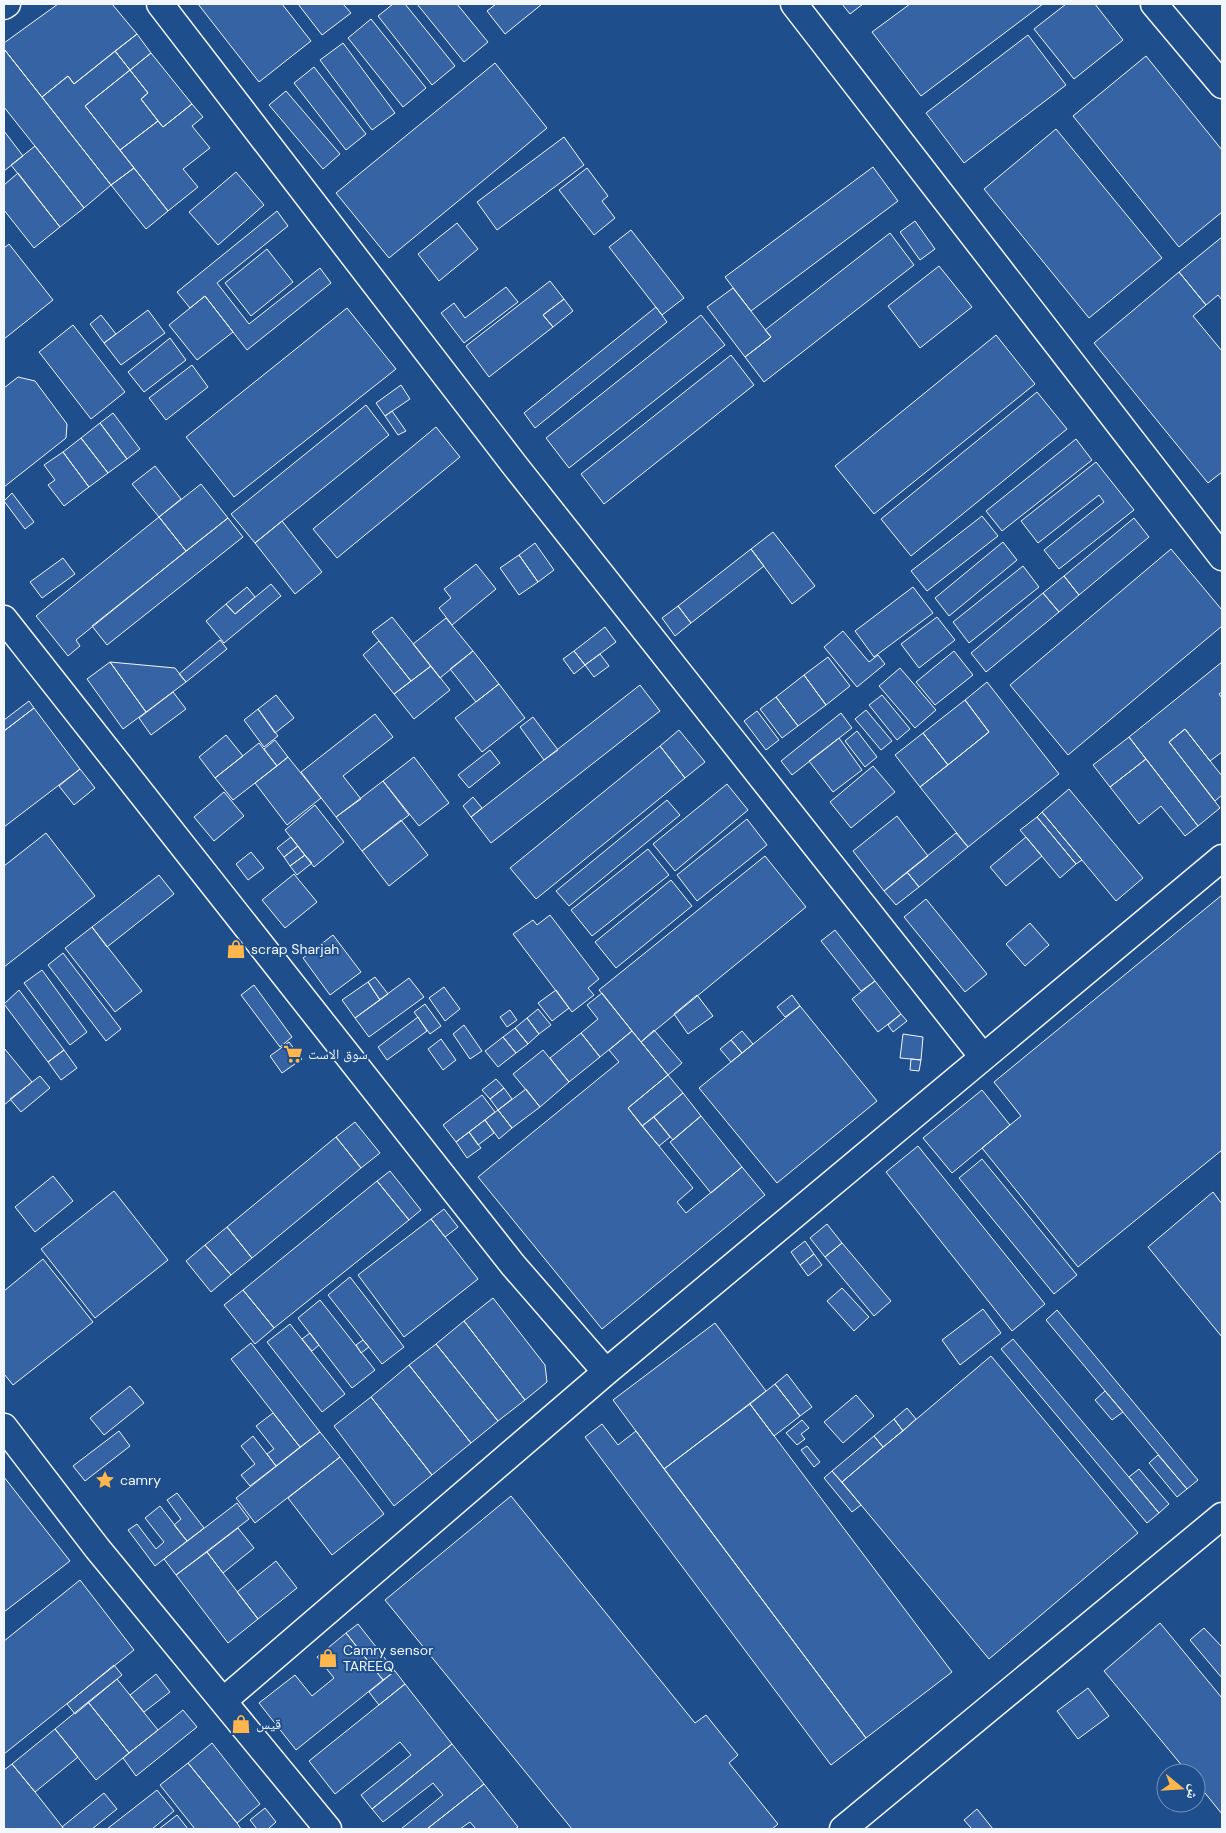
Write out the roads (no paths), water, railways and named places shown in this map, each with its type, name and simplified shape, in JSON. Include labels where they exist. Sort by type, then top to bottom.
[{"type":"street","points":[[160,4],[516,467],[983,1057]]},
{"type":"street","points":[[794,4],[1222,557]]},
{"type":"street","points":[[1154,4],[1222,85]]},
{"type":"street","points":[[4,619],[513,1265],[606,1372]]},
{"type":"street","points":[[223,1701],[606,1372],[1222,858]]},
{"type":"street","points":[[4,1427],[97,1548],[328,1829]]},
{"type":"street","points":[[843,1829],[1222,1516]]},
{"type":"place","name":"scrap Sharjah","points":[[236,949]]},
{"type":"place","name":"سوق الاست","points":[[293,1054]]},
{"type":"place","name":"camry","points":[[105,1480]]},
{"type":"place","name":"Camry sensor TAREEQ","points":[[328,1658]]},
{"type":"place","name":"قيس","points":[[241,1724]]}]
